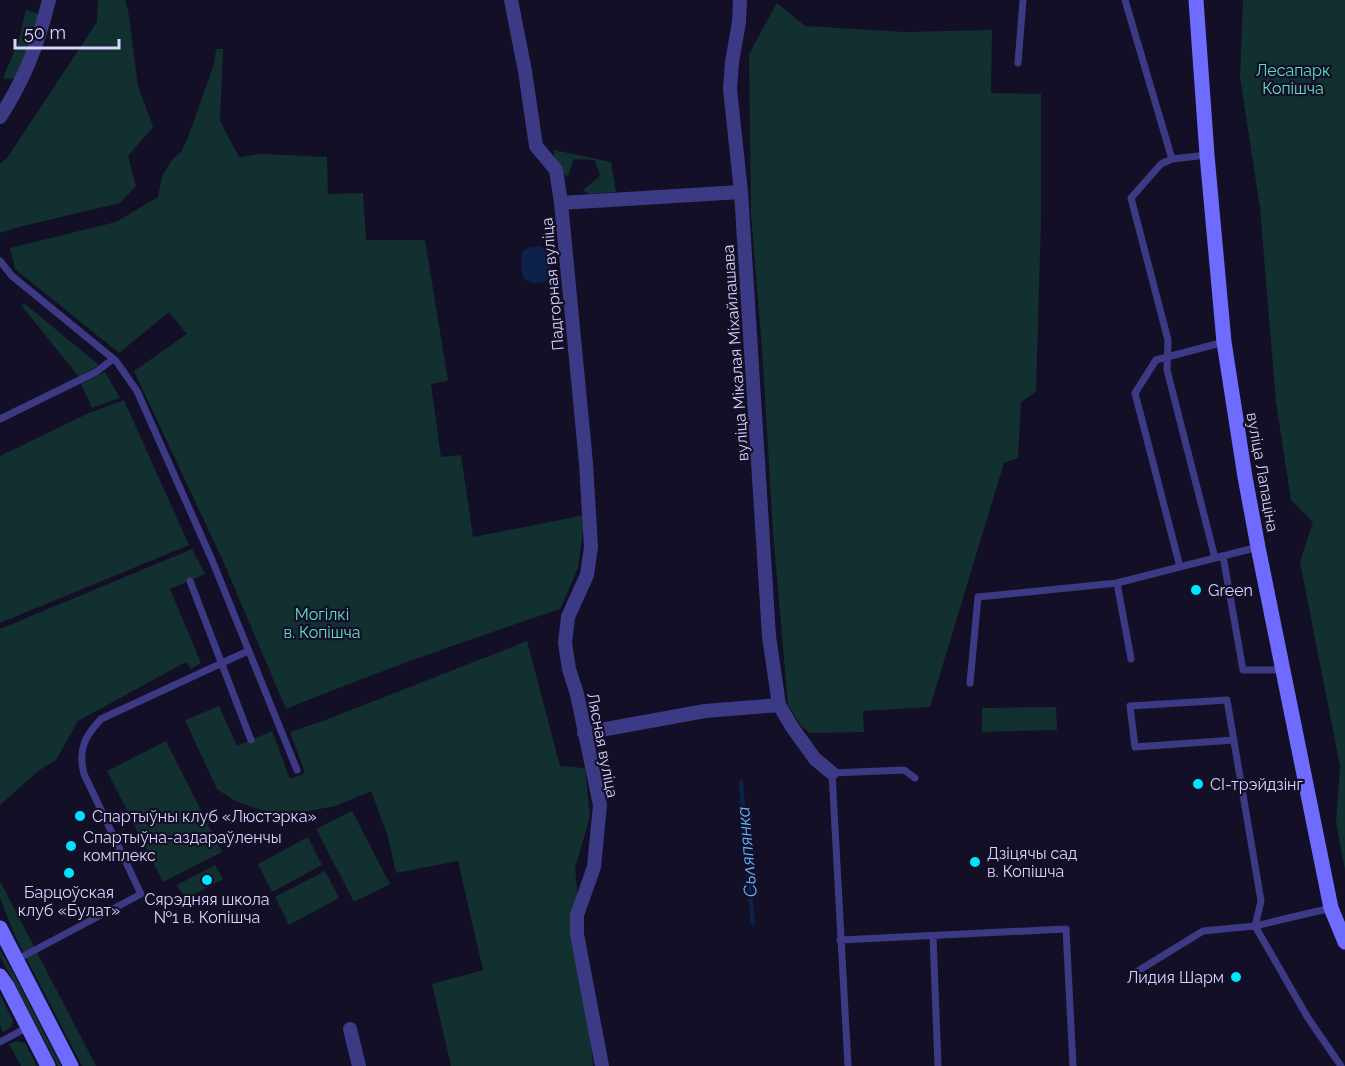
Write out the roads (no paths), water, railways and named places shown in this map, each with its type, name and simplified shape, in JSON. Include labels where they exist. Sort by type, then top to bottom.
[{"type":"main road","name":"вуліца Лапаціна","points":[[1196,0],[1224,342],[1245,477],[1331,908],[1345,942]]},
{"type":"main road","points":[[0,928],[71,1066]]},
{"type":"main road","points":[[0,976],[48,1066]]},
{"type":"street","points":[[0,117],[28,66],[48,0]]},
{"type":"street","name":"Падгорная вуліца","points":[[511,0],[537,146],[556,170],[561,203],[586,463],[591,547],[587,575]]},
{"type":"street","name":"вуліца Мікалая Міхайлашава","points":[[740,0],[730,89],[741,192],[769,636],[779,705]]},
{"type":"street","points":[[561,203],[741,192]]},
{"type":"street","name":"Лясная вуліца","points":[[587,575],[568,617],[565,643],[600,805],[594,867],[577,915],[577,934],[602,1066]]},
{"type":"street","points":[[584,732],[705,711],[779,705],[815,759],[832,773]]},
{"type":"street","points":[[350,1029],[358,1066]]},
{"type":"lane","points":[[1018,63],[1023,0]]},
{"type":"lane","points":[[1125,0],[1172,159]]},
{"type":"lane","points":[[1207,155],[1172,159],[1161,164],[1131,198],[1168,340],[1167,370],[1219,557],[1243,670],[1283,670]]},
{"type":"lane","points":[[0,261],[12,276],[113,358],[137,391],[212,560],[297,770]]},
{"type":"lane","points":[[1180,567],[1135,393],[1156,360],[1224,342]]},
{"type":"lane","points":[[0,419],[96,372],[113,358]]},
{"type":"lane","points":[[970,683],[978,597],[1116,583],[1258,547]]},
{"type":"lane","points":[[190,581],[251,740]]},
{"type":"lane","points":[[1116,583],[1131,659]]},
{"type":"lane","points":[[113,909],[141,894],[84,774],[81,761],[83,745],[90,731],[100,719],[248,651]]},
{"type":"lane","points":[[1234,740],[1135,747],[1130,706],[1227,700],[1234,740],[1261,901],[1255,926],[1308,1018],[1341,1066]]},
{"type":"lane","points":[[848,1066],[832,773],[904,770],[915,778]]},
{"type":"lane","points":[[1133,974],[1203,931],[1255,926],[1331,908]]},
{"type":"lane","points":[[16,960],[103,914]]},
{"type":"lane","points":[[840,940],[1066,929],[1073,1066]]},
{"type":"lane","points":[[933,936],[938,1066]]},
{"type":"lane","points":[[0,1042],[28,1027]]},
{"type":"water","points":[[540,246],[550,256],[550,270],[548,280],[533,283],[524,279],[521,265],[522,255],[523,251],[530,247]]},
{"type":"waterway","name":"Сьляпянка","points":[[741,782],[753,923]]},
{"type":"place","name":"Green","points":[[1196,590]]},
{"type":"place","name":"СІ-трэйдзінг","points":[[1198,784]]},
{"type":"place","name":"Cпартыўны клуб «Люстэрка»","points":[[80,816]]},
{"type":"place","name":"Спартыўна-аздараўленчы комплекс","points":[[71,846]]},
{"type":"place","name":"Дзіцячы сад в. Копішча","points":[[975,862]]},
{"type":"place","name":"Барцоўская клуб «Булат»","points":[[69,873]]},
{"type":"place","name":"Сярэдняя школа №1 в. Копішча","points":[[207,880]]},
{"type":"place","name":"Лидия Шарм","points":[[1236,977]]},
{"type":"park label","name":"Лесапарк Копішча","points":[[1293,79]]},
{"type":"park label","name":"Могілкі в. Копішча","points":[[322,623]]}]
